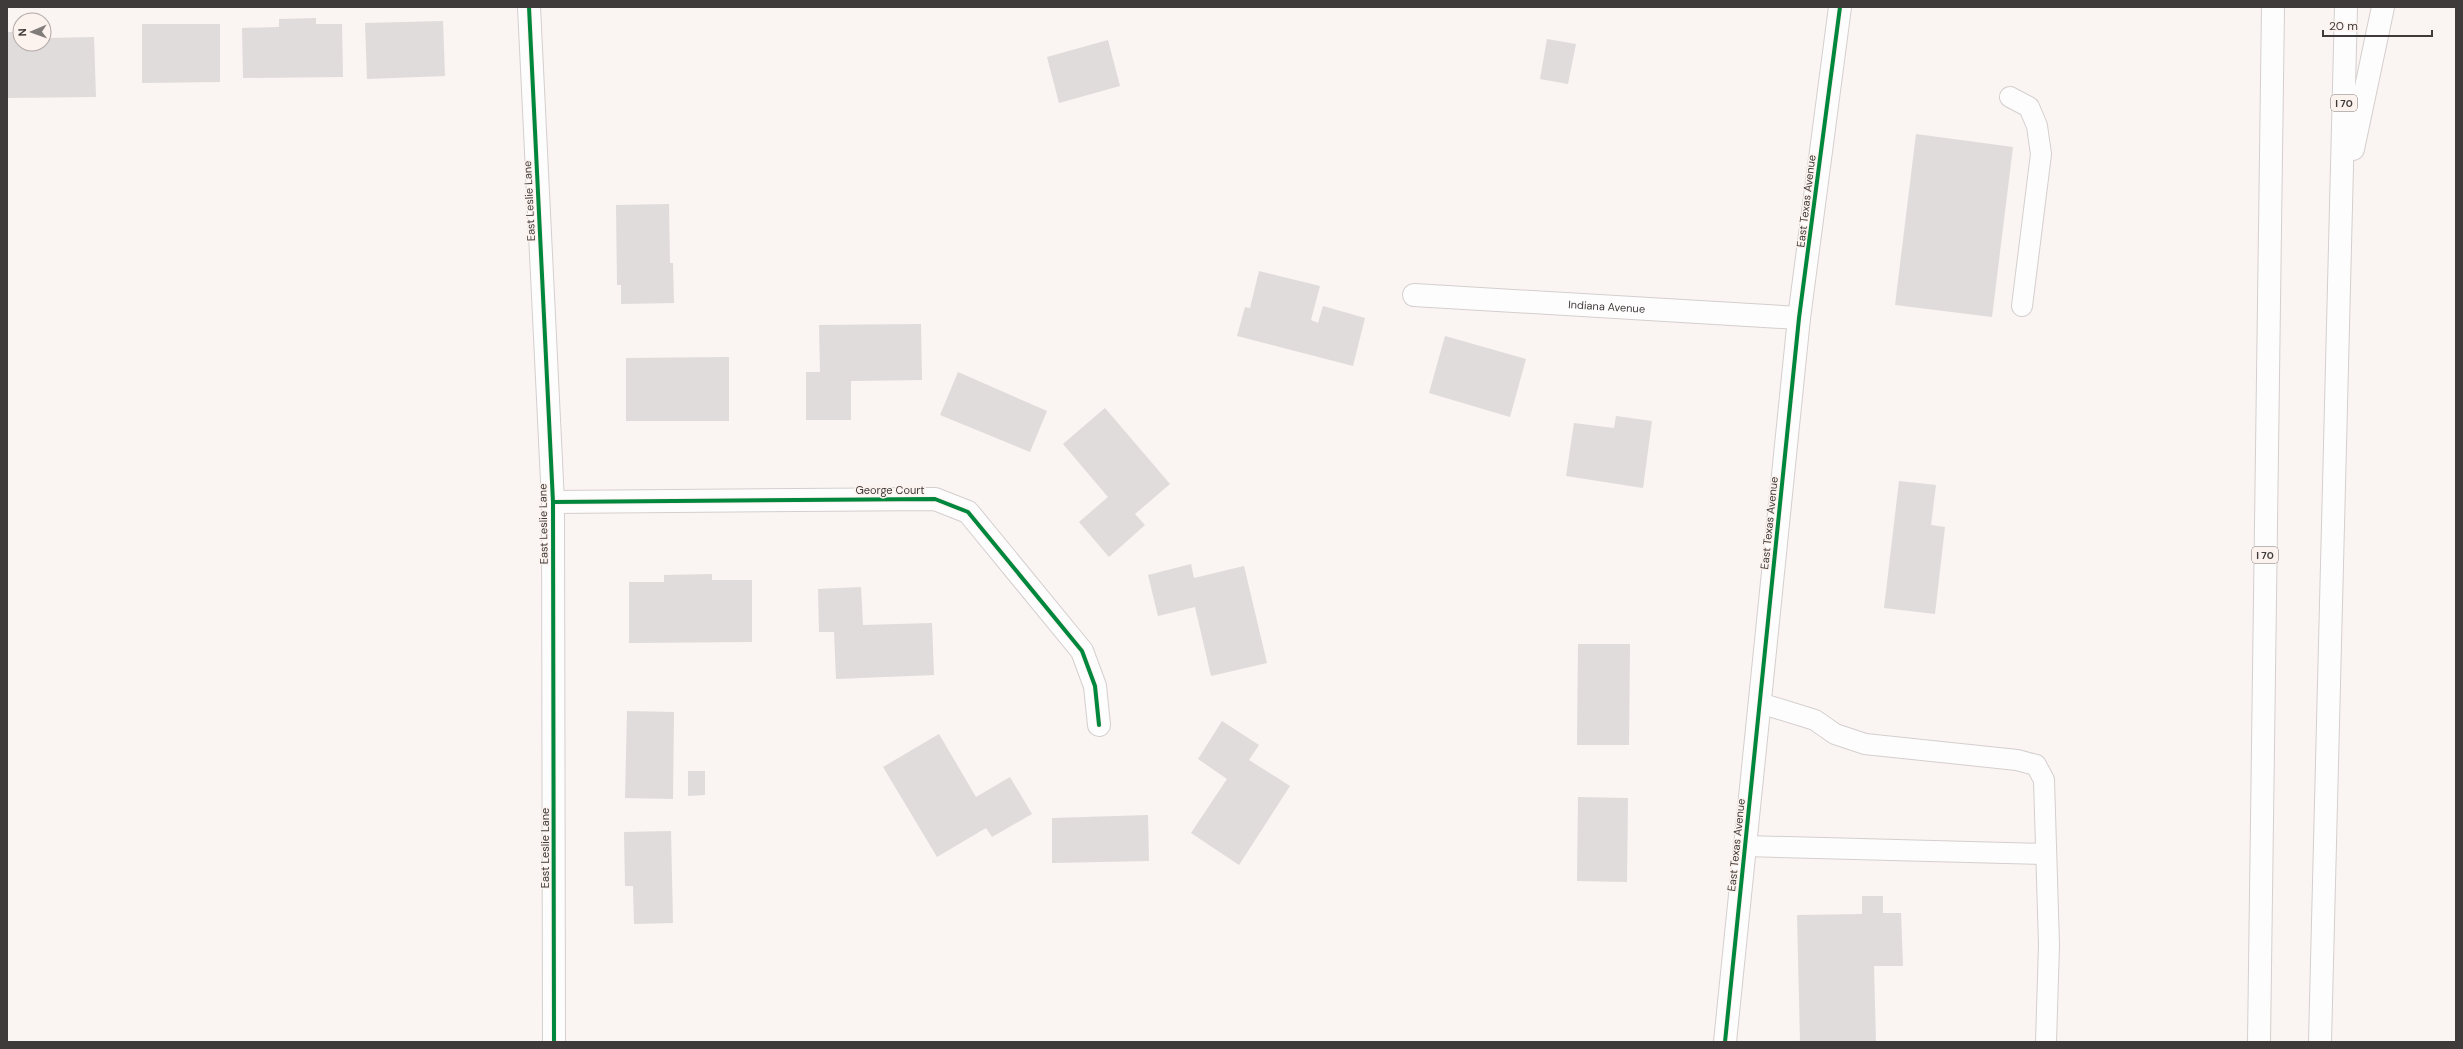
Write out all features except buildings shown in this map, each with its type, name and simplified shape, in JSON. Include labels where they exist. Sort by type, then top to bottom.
[{"type":"main road","name":"East Leslie Lane","points":[[529,7],[552,502],[554,1042]]},
{"type":"main road","name":"East Texas Avenue","points":[[1725,1042],[1799,318],[1840,7]]},
{"type":"main road","points":[[2267,7],[2272,68]]},
{"type":"main road","name":"I 70","points":[[2259,1042],[2273,7]]},
{"type":"main road","name":"I 70","points":[[2320,1042],[2346,7]]},
{"type":"main road","points":[[2342,199],[2384,7]]},
{"type":"main road","name":"Indiana Avenue","points":[[1414,295],[1799,318]]},
{"type":"main road","name":"George Court","points":[[552,502],[935,499],[968,512],[1082,652],[1096,686],[1099,725]]},
{"type":"lane","points":[[2010,97],[2029,107],[2037,126],[2041,154],[2022,306]]},
{"type":"lane","points":[[1760,703],[1815,720],[1835,734],[1865,744],[2017,760],[2036,765],[2044,780],[2049,945],[2046,1042]]},
{"type":"lane","points":[[1745,846],[2046,854]]},
{"type":"cycle path","points":[[529,7],[553,502],[554,1042]]},
{"type":"cycle path","points":[[1725,1042],[1799,318],[1840,7]]},
{"type":"cycle path","points":[[553,502],[935,499],[968,512],[1082,651],[1095,686],[1099,725]]}]
